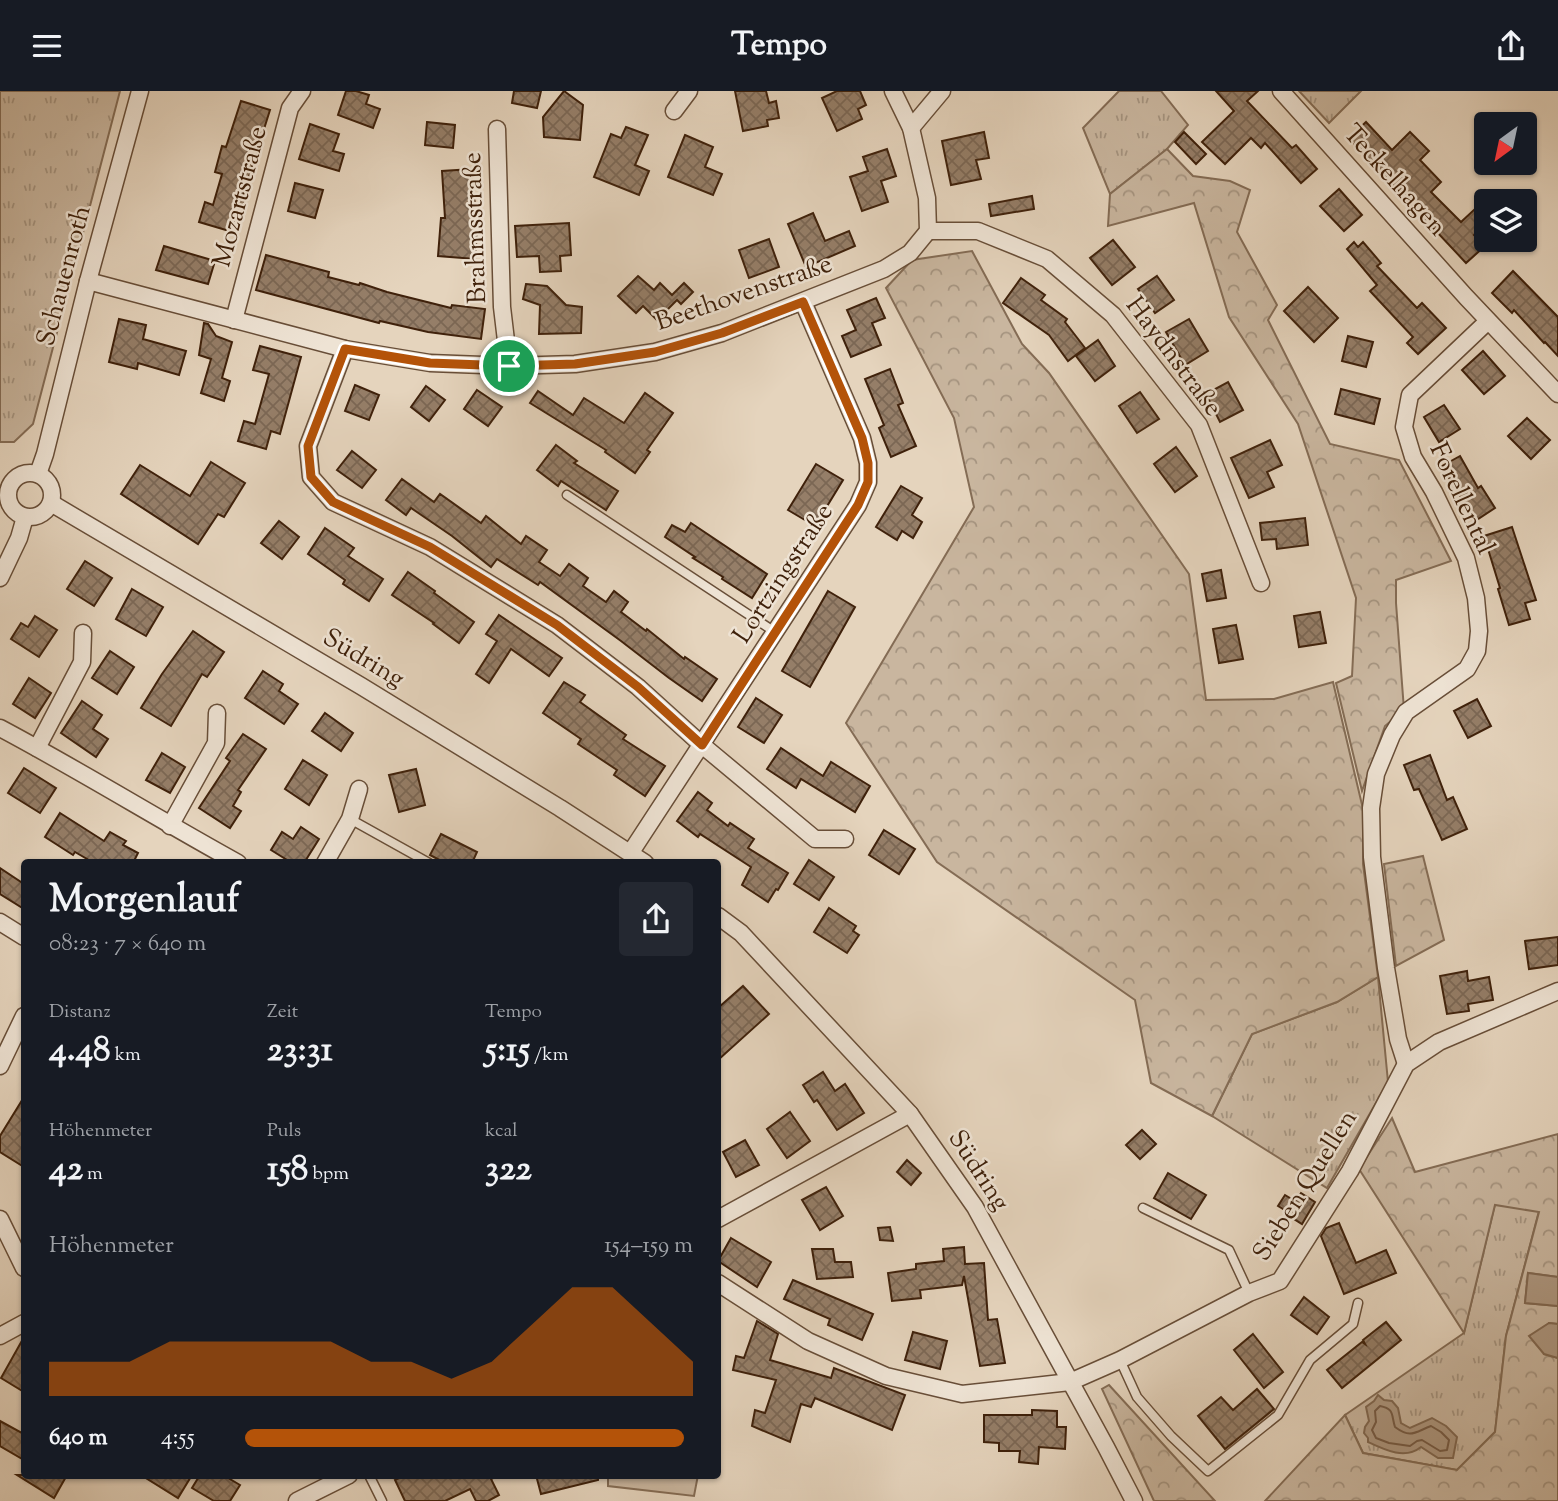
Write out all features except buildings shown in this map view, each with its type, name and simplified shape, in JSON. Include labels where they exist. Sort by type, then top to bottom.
[{"type":"street","name":"Schauenroth","points":[[38,474],[140,91]]},
{"type":"street","name":"Mozartstraße","points":[[234,320],[290,108],[302,91]]},
{"type":"street","points":[[674,111],[689,91]]},
{"type":"street","points":[[892,91],[911,128],[927,198],[929,231]]},
{"type":"street","points":[[911,128],[942,91]]},
{"type":"street","name":"Teckelhagen","points":[[1281,91],[1488,321],[1558,394]]},
{"type":"street","name":"Brahmsstraße","points":[[497,129],[502,307],[509,366]]},
{"type":"street","name":"Beethovenstraße","points":[[88,281],[345,349],[430,363],[509,366],[575,364],[655,352],[722,333],[884,269],[910,253],[929,231]]},
{"type":"street","name":"Haydnstraße","points":[[929,231],[978,231],[1047,259],[1114,315],[1199,425],[1261,583]]},
{"type":"street","name":"Lortzingstraße","points":[[631,852],[858,505],[868,482],[868,463],[862,438],[803,302]]},
{"type":"street","name":"Forellental","points":[[1406,1064],[1398,1039],[1392,1004],[1372,857],[1371,808],[1376,774],[1392,735],[1406,712],[1467,669],[1477,651],[1479,631],[1476,598],[1466,558],[1434,492],[1413,457],[1404,427],[1410,395],[1488,321]]},
{"type":"street","points":[[345,349],[308,446],[311,477],[333,502],[430,547],[557,625],[638,687],[702,745],[815,839],[845,839]]},
{"type":"street","points":[[38,474],[52,489],[51,503],[40,516],[25,517],[10,505],[7,475],[38,474]]},
{"type":"street","name":"Südring","points":[[51,503],[361,686],[640,859]]},
{"type":"street","points":[[0,578],[19,538],[25,517]]},
{"type":"street","points":[[37,748],[82,662],[83,633]]},
{"type":"street","points":[[170,826],[216,743],[217,713]]},
{"type":"street","points":[[0,728],[231,859]]},
{"type":"street","points":[[327,859],[349,819],[359,789]]},
{"type":"street","name":"Südring","points":[[721,918],[741,933],[910,1114],[975,1207],[1134,1501]]},
{"type":"street","points":[[0,922],[21,935]]},
{"type":"street","name":"Sieben Quellen","points":[[721,1285],[808,1341],[886,1376],[962,1394],[1070,1382],[1120,1360],[1250,1293],[1280,1281],[1350,1171],[1406,1064],[1439,1042],[1558,991]]},
{"type":"street","points":[[0,1066],[21,1022]]},
{"type":"street","points":[[721,1217],[910,1114]]},
{"type":"street","points":[[0,1219],[21,1262]]},
{"type":"street","points":[[0,1336],[21,1325]]},
{"type":"street","points":[[297,1501],[341,1479]]},
{"type":"lane","points":[[567,495],[775,632]]},
{"type":"lane","points":[[349,819],[422,859]]},
{"type":"lane","points":[[1143,1208],[1229,1250],[1250,1293]]},
{"type":"lane","points":[[1120,1360],[1137,1397],[1171,1436],[1208,1471],[1278,1415],[1310,1360],[1353,1324],[1358,1303]]},
{"type":"lane","points":[[371,1479],[382,1501]]},
{"type":"green space","points":[[0,91],[120,91],[33,424],[14,442],[0,442]]},
{"type":"green space","points":[[1119,91],[1161,91],[1188,125],[1167,149],[1110,194],[1083,128]]},
{"type":"green space","points":[[1299,91],[1361,91],[1329,123]]},
{"type":"green space","points":[[1167,149],[1193,176],[1230,181],[1250,190],[1237,232],[1277,305],[1268,320],[1330,444],[1399,460],[1451,561],[1396,580],[1404,710],[1385,726],[1362,791],[1336,683],[1352,676],[1356,598],[1298,424],[1229,317],[1194,203],[1108,226],[1110,194]]},
{"type":"green space","points":[[972,251],[1022,344],[1049,373],[1189,574],[1206,700],[1274,699],[1333,682],[1363,809],[1363,864],[1378,977],[1337,1002],[1252,1034],[1212,1116],[1151,1083],[1135,1000],[937,862],[846,723],[974,507],[954,418],[886,288],[912,260]]},
{"type":"green space","points":[[1423,856],[1444,940],[1396,966],[1384,864]]},
{"type":"green space","points":[[1378,977],[1388,1082],[1327,1188],[1212,1116],[1252,1034],[1337,1002]]},
{"type":"green space","points":[[1392,1118],[1415,1172],[1558,1134],[1558,1277],[1528,1273],[1525,1303],[1558,1306],[1558,1324],[1549,1323],[1544,1354],[1558,1358],[1558,1501],[1265,1501],[1345,1415],[1363,1453],[1457,1470],[1495,1432],[1506,1336],[1539,1212],[1495,1205],[1464,1333],[1359,1169]]},
{"type":"green space","points":[[1495,1204],[1539,1211],[1506,1336],[1495,1432],[1457,1470],[1363,1453],[1345,1415],[1464,1333]]},
{"type":"green space","points":[[1109,1385],[1215,1501],[1154,1501],[1102,1389]]},
{"type":"green space","points":[[608,1479],[697,1479],[694,1496],[608,1486]]},
{"type":"water","points":[[1528,1273],[1558,1277],[1558,1306],[1525,1303]]},
{"type":"water","points":[[1549,1323],[1558,1324],[1558,1358],[1544,1354],[1529,1336]]},
{"type":"water","points":[[1378,1395],[1384,1400],[1392,1401],[1398,1408],[1401,1423],[1410,1428],[1432,1418],[1446,1426],[1457,1437],[1453,1458],[1438,1458],[1421,1447],[1402,1453],[1368,1442],[1364,1433],[1369,1421],[1366,1407]]},
{"type":"route","points":[[803,302],[862,438],[868,463],[868,482],[858,505],[702,745],[638,687],[557,625],[430,547],[333,502],[311,477],[308,446],[345,349],[430,363],[509,366],[575,364],[655,352],[722,333],[803,302]]}]
